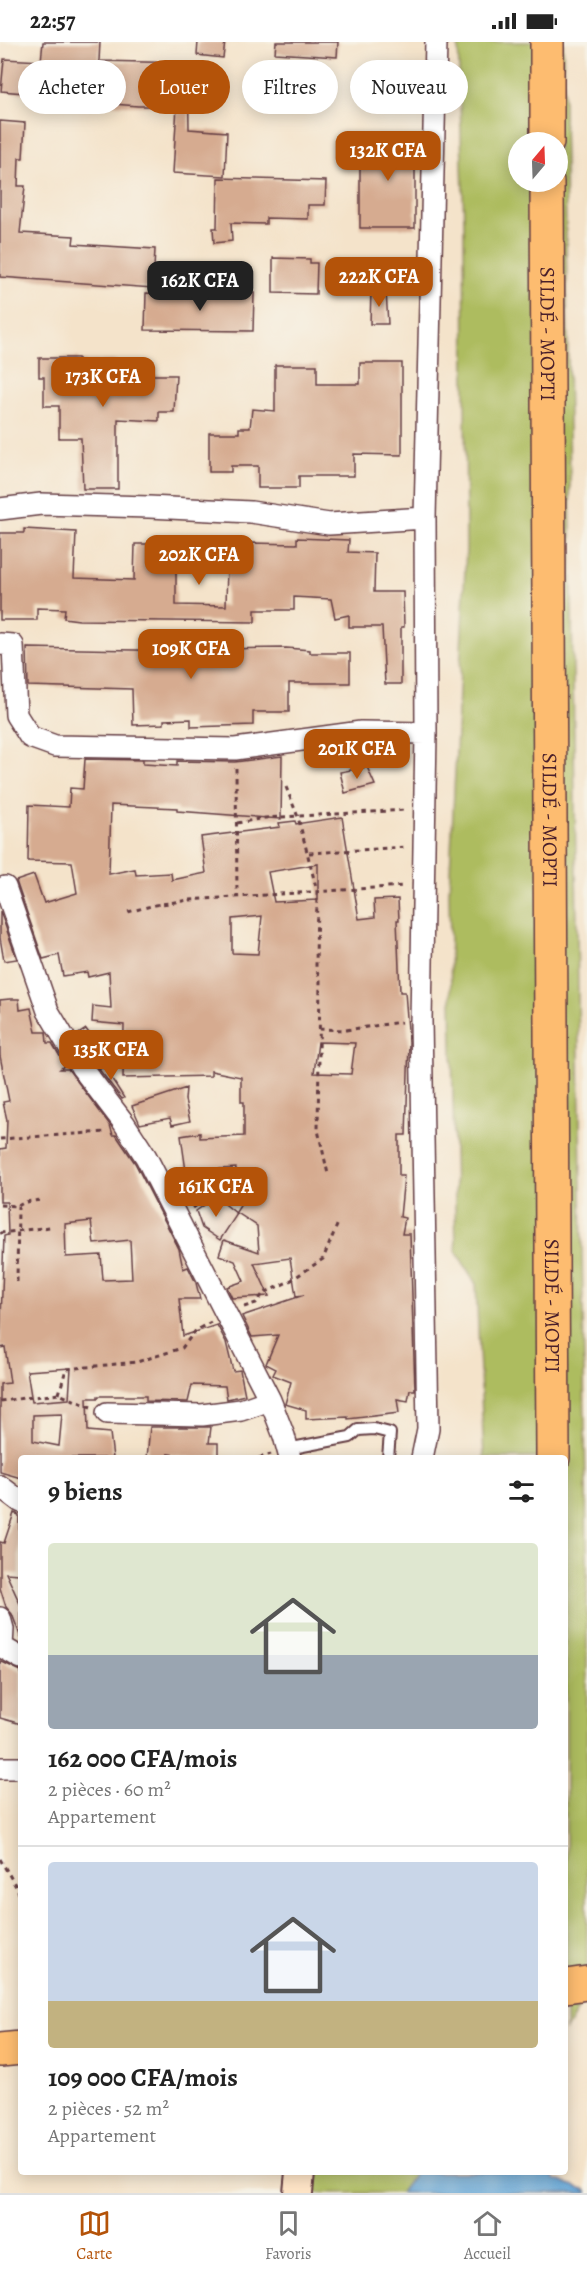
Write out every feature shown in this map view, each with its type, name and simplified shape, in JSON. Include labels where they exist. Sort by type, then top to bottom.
[{"type":"main road","points":[[547,42],[547,132]]},
{"type":"main road","name":"SILDÉ - MOPTI","points":[[548,192],[553,1455]]},
{"type":"main road","points":[[568,1986],[587,1983]]},
{"type":"main road","points":[[0,2050],[18,2048]]},
{"type":"main road","points":[[298,2193],[300,2175]]},
{"type":"street","points":[[423,1455],[428,1429],[421,1020],[426,733],[425,518],[436,42]]},
{"type":"street","points":[[0,509],[41,504],[127,506],[251,512],[329,524],[425,518]]},
{"type":"street","points":[[0,644],[13,645],[16,714],[30,737],[55,746],[235,749],[360,732],[426,733]]},
{"type":"street","points":[[5,887],[48,1011],[82,1068],[124,1123],[146,1157],[270,1400],[289,1454]]},
{"type":"street","points":[[107,1413],[202,1416],[241,1410],[270,1400]]},
{"type":"street","points":[[0,1486],[18,1500]]},
{"type":"street","points":[[0,1618],[8,1645]]},
{"type":"street","points":[[0,1768],[18,1768]]},
{"type":"lane","points":[[289,1454],[350,1437],[358,1430],[374,1429],[390,1433],[388,1455]]},
{"type":"path","points":[[235,749],[237,898]]},
{"type":"path","points":[[286,787],[298,817],[317,891],[316,967],[320,980],[318,1130],[328,1174]]},
{"type":"path","points":[[237,823],[265,818],[425,808]]},
{"type":"path","points":[[308,853],[423,846]]},
{"type":"path","points":[[129,912],[155,905],[317,891],[423,885]]},
{"type":"path","points":[[319,1029],[345,1030],[421,1020]]},
{"type":"path","points":[[0,1139],[104,1133],[124,1123]]},
{"type":"path","points":[[178,1218],[223,1186],[239,1182],[258,1187]]},
{"type":"path","points":[[0,1205],[18,1206],[25,1202],[41,1200]]},
{"type":"path","points":[[18,1206],[18,1282]]},
{"type":"path","points":[[59,1394],[66,1369],[137,1362],[182,1348],[196,1330],[226,1313],[256,1303],[264,1293],[290,1281],[323,1259],[338,1223]]},
{"type":"path","points":[[0,1233],[50,1227]]},
{"type":"path","points":[[0,1401],[59,1394],[107,1413]]},
{"type":"path","points":[[0,1859],[18,1890]]},
{"type":"green space","points":[[458,42],[563,42],[564,132],[508,132],[508,192],[565,192],[587,1560],[587,1995],[568,2027],[568,1455],[484,1455],[476,1284],[456,1251],[449,893],[466,549],[464,223],[460,114],[468,114],[468,60],[459,60]]},
{"type":"green space","points":[[313,2175],[413,2175],[400,2193],[310,2193]]},
{"type":"water","points":[[413,2175],[553,2175],[554,2179],[587,2190],[587,2193],[400,2193]]},
{"type":"building","points":[[43,42],[100,42],[99,60],[41,60]]},
{"type":"building","points":[[198,42],[225,42],[223,58],[197,55]]},
{"type":"building","points":[[276,42],[338,42],[337,57],[275,53]]},
{"type":"building","points":[[4,59],[22,60],[18,60],[18,92],[1,91]]},
{"type":"building","points":[[126,62],[138,62],[138,106],[126,105]]},
{"type":"building","points":[[177,114],[189,114],[189,129],[227,132],[225,176],[173,173]]},
{"type":"building","points":[[0,121],[25,123],[23,158],[19,158],[18,186],[25,186],[20,233],[74,236],[73,244],[155,249],[153,288],[0,277]]},
{"type":"building","points":[[360,137],[415,137],[415,228],[360,228]]},
{"type":"building","points":[[218,178],[326,181],[325,205],[308,205],[308,219],[266,218],[266,224],[231,223],[232,241],[214,243],[213,228],[217,228]]},
{"type":"building","points":[[273,258],[310,259],[310,263],[317,263],[316,294],[273,293]]},
{"type":"building","points":[[371,291],[386,291],[388,324],[370,324]]},
{"type":"building","points":[[210,292],[254,293],[253,331],[145,330],[146,293],[210,295]]},
{"type":"building","points":[[39,358],[78,358],[78,362],[117,361],[117,363],[145,365],[144,375],[176,375],[174,412],[159,412],[159,421],[118,419],[118,489],[83,489],[81,438],[59,438],[59,406],[44,406],[44,377],[39,377]]},
{"type":"building","points":[[360,363],[402,363],[402,455],[354,454],[354,476],[299,476],[299,488],[258,488],[258,466],[231,466],[231,472],[209,472],[209,433],[239,433],[239,428],[250,428],[252,409],[275,411],[275,365],[317,365],[317,384],[360,384]]},
{"type":"building","points":[[24,529],[76,532],[74,578],[134,580],[135,544],[181,544],[181,569],[176,569],[176,605],[226,606],[227,564],[250,566],[250,543],[297,544],[297,538],[349,540],[348,552],[375,553],[374,592],[403,592],[401,684],[385,684],[382,627],[349,627],[349,615],[335,618],[331,599],[294,597],[294,610],[255,610],[255,622],[79,620],[64,618],[65,609],[37,608],[37,620],[0,620],[0,533],[24,533]]},
{"type":"building","points":[[27,648],[186,651],[186,654],[223,654],[223,649],[286,648],[310,650],[310,653],[350,653],[350,683],[289,683],[289,712],[253,712],[253,725],[191,727],[191,719],[164,720],[164,724],[133,725],[132,689],[28,686]]},
{"type":"building","points":[[282,756],[281,819],[177,811],[177,808],[111,805],[109,874],[135,869],[136,875],[171,873],[172,880],[206,873],[201,837],[280,827],[279,823],[295,821],[296,824],[342,817],[359,919],[375,917],[374,900],[398,899],[400,992],[405,992],[409,1042],[406,1135],[399,1135],[399,1176],[404,1176],[400,1217],[405,1218],[402,1234],[410,1234],[415,1390],[410,1390],[408,1401],[397,1399],[399,1413],[348,1419],[348,1417],[306,1419],[306,1410],[285,1404],[291,1382],[273,1375],[276,1369],[266,1364],[278,1335],[252,1337],[242,1316],[304,1295],[296,1296],[290,1258],[254,1263],[269,1296],[232,1298],[227,1287],[244,1281],[235,1261],[219,1255],[224,1240],[259,1252],[257,1226],[236,1212],[245,1198],[248,1173],[236,1172],[236,1168],[186,1171],[181,1136],[200,1133],[200,1138],[244,1136],[241,1077],[211,1071],[211,1076],[123,1078],[124,1025],[92,1022],[93,1006],[111,1008],[109,972],[88,977],[87,972],[63,976],[59,955],[43,959],[16,881],[34,875],[44,903],[77,893],[72,862],[28,861],[29,805],[69,807],[70,788],[83,789],[85,759],[143,760],[143,764],[177,766],[177,761],[235,762]],"holes":[[[318,864],[318,900],[274,902],[268,872]],[[262,916],[258,954],[232,953],[232,919]],[[318,1042],[355,1043],[351,1074],[314,1073]]]},
{"type":"building","points":[[367,767],[375,785],[345,793],[340,772]]},
{"type":"building","points":[[0,911],[17,959],[4,961],[0,938]]},
{"type":"building","points":[[19,999],[20,1010],[31,1008],[36,1032],[46,1032],[47,1043],[52,1043],[65,1065],[60,1069],[68,1069],[135,1163],[179,1249],[183,1269],[188,1267],[196,1283],[200,1299],[179,1299],[183,1336],[217,1325],[226,1342],[233,1371],[240,1370],[245,1395],[227,1399],[225,1386],[192,1385],[188,1402],[146,1401],[146,1396],[87,1398],[88,1431],[110,1433],[113,1455],[18,1455],[18,1477],[0,1472],[0,1384],[10,1383],[5,1347],[0,1348],[4,1236],[8,1235],[7,1202],[0,1202],[0,1149],[6,1148],[7,1120],[3,1102],[9,1101],[0,1056],[0,1000]],"holes":[[[91,1221],[94,1244],[130,1240],[132,1279],[103,1280],[101,1255],[66,1257],[65,1224]],[[71,1368],[69,1399],[32,1402],[27,1371]],[[62,1414],[59,1446],[33,1441],[33,1415]]]},
{"type":"building","points":[[86,1029],[97,1045],[87,1052],[77,1035]]},
{"type":"building","points":[[98,1068],[105,1068],[124,1098],[122,1099]]},
{"type":"building","points":[[186,1088],[185,1100],[190,1121],[172,1125],[170,1118],[140,1124],[132,1106]]},
{"type":"building","points":[[216,1197],[237,1214],[220,1240],[202,1228],[196,1211]]},
{"type":"building","points":[[150,1427],[211,1427],[209,1443],[218,1443],[218,1455],[147,1455]]},
{"type":"building","points":[[14,1513],[18,1515],[18,1574],[6,1573],[18,1599],[18,1630],[12,1614],[6,1607],[0,1588],[0,1542],[4,1543]]},
{"type":"building","points":[[0,1661],[18,1670],[18,1723],[0,1718]]}]
